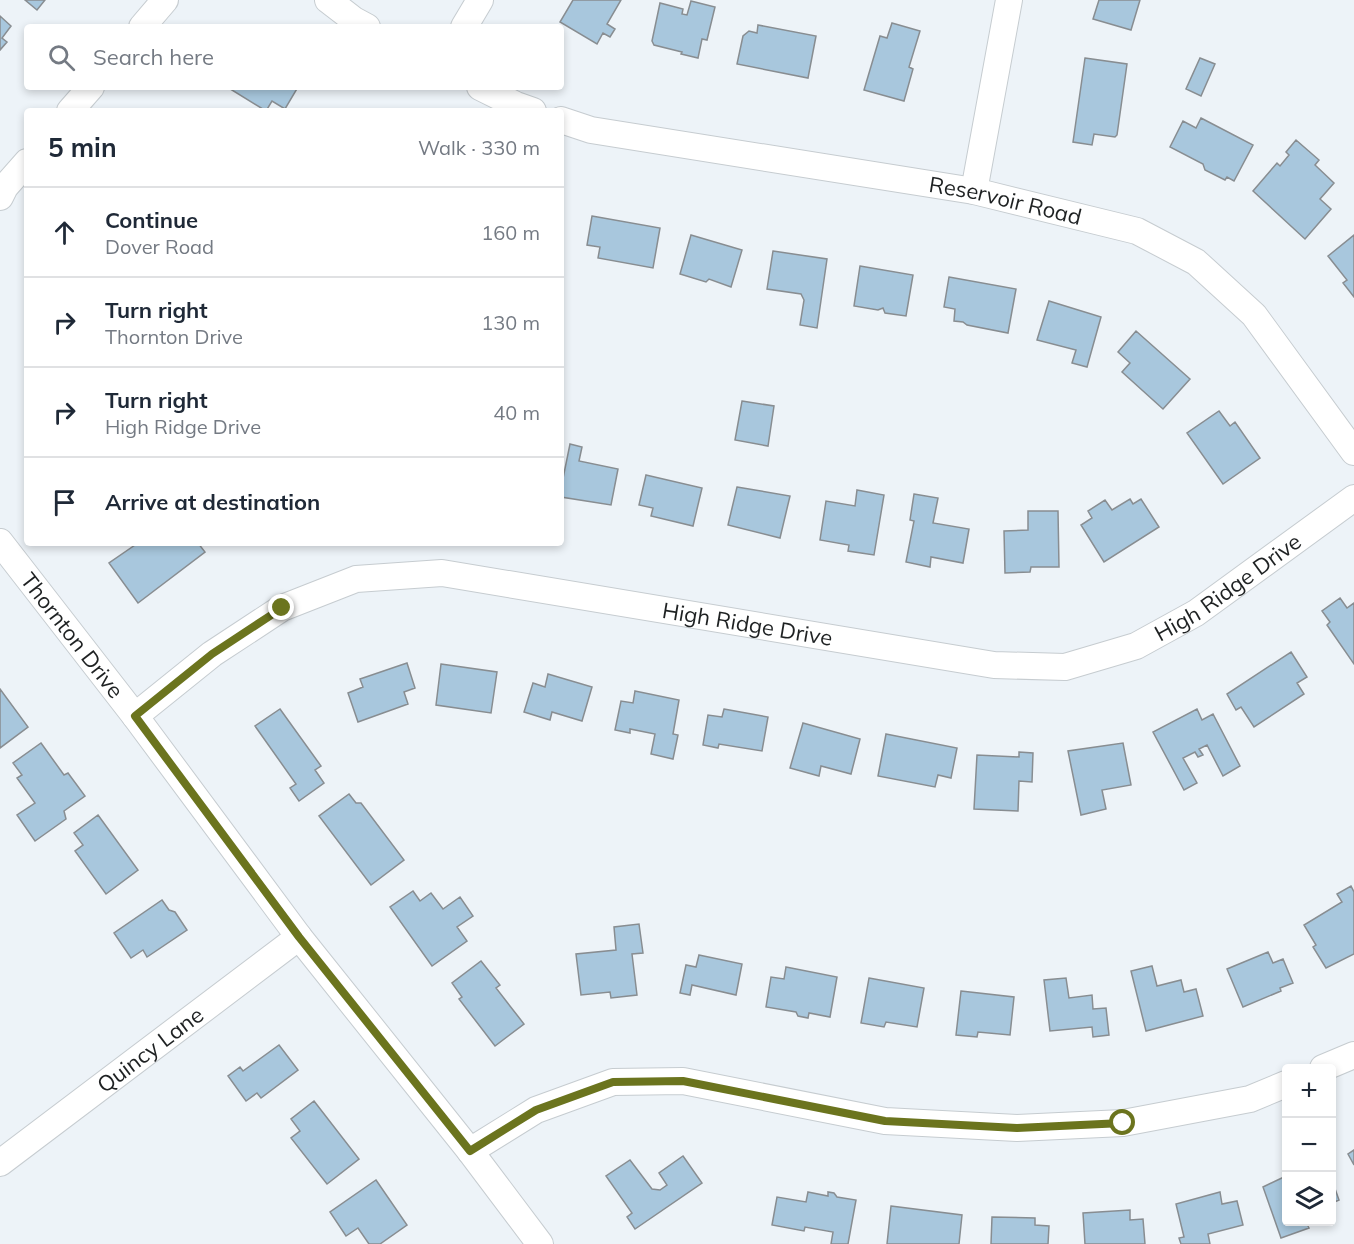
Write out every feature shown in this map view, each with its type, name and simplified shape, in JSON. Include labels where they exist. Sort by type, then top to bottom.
[{"type":"street","points":[[145,24],[165,0]]},
{"type":"street","points":[[328,0],[363,24]]},
{"type":"street","points":[[466,24],[480,0]]},
{"type":"street","points":[[974,191],[1009,0]]},
{"type":"street","points":[[73,108],[88,90]]},
{"type":"street","points":[[486,90],[524,108]]},
{"type":"street","name":"Reservoir Road","points":[[564,121],[591,130],[974,191],[1137,231],[1196,262],[1254,315],[1354,452]]},
{"type":"street","points":[[0,197],[24,166]]},
{"type":"street","name":"High Ridge Drive","points":[[135,716],[212,654],[282,608],[357,579],[442,573],[994,664],[1065,667],[1136,646],[1196,613],[1354,498]]},
{"type":"street","name":"Thornton Drive","points":[[0,542],[135,716],[299,937],[470,1151],[540,1244]]},
{"type":"street","name":"Quincy Lane","points":[[0,1163],[299,937]]},
{"type":"street","points":[[1333,1064],[1354,1055]]},
{"type":"street","points":[[470,1151],[536,1110],[613,1082],[683,1081],[885,1121],[1017,1128],[1123,1123],[1250,1099],[1282,1086]]},
{"type":"building","points":[[25,0],[45,0],[37,10]]},
{"type":"building","points":[[573,0],[621,0],[607,24],[615,29],[610,37],[603,33],[597,44],[560,22]]},
{"type":"building","points":[[1099,0],[1140,0],[1131,30],[1093,19]]},
{"type":"building","points":[[691,1],[715,7],[707,40],[702,39],[698,58],[654,45],[652,41],[660,3],[683,9],[682,14],[687,15]]},
{"type":"building","points":[[0,16],[11,26],[2,38],[7,42],[0,50]]},
{"type":"building","points":[[892,23],[920,31],[909,67],[913,69],[904,101],[864,90],[880,36],[887,38]]},
{"type":"building","points":[[758,25],[816,36],[808,78],[737,64],[743,36],[749,31],[757,33]]},
{"type":"building","points":[[1085,58],[1127,64],[1117,135],[1115,137],[1094,134],[1092,145],[1073,142]]},
{"type":"building","points":[[1200,58],[1215,64],[1201,96],[1186,89]]},
{"type":"building","points":[[232,90],[296,90],[286,108],[272,101],[268,108],[261,108]]},
{"type":"building","points":[[1201,118],[1253,145],[1234,181],[1227,177],[1225,180],[1205,170],[1203,164],[1170,147],[1183,121],[1196,128]]},
{"type":"building","points":[[1296,140],[1319,160],[1315,165],[1334,183],[1320,199],[1331,209],[1305,239],[1253,191],[1277,163],[1280,166],[1289,155],[1286,152]]},
{"type":"building","points":[[592,216],[660,228],[653,268],[598,258],[600,247],[587,245]]},
{"type":"building","points":[[691,235],[742,250],[731,287],[709,279],[706,282],[680,274]]},
{"type":"building","points":[[1354,235],[1354,297],[1343,283],[1347,280],[1328,256]]},
{"type":"building","points":[[773,251],[827,259],[817,328],[800,325],[804,300],[801,294],[767,289]]},
{"type":"building","points":[[860,266],[913,275],[906,316],[885,313],[883,308],[878,310],[854,306]]},
{"type":"building","points":[[949,277],[1016,289],[1008,333],[954,321],[955,309],[944,307]]},
{"type":"building","points":[[1049,301],[1101,317],[1087,367],[1072,363],[1076,350],[1037,340]]},
{"type":"building","points":[[1136,331],[1190,379],[1163,409],[1122,372],[1130,363],[1118,352]]},
{"type":"building","points":[[742,401],[774,406],[768,446],[735,440]]},
{"type":"building","points":[[1219,411],[1230,426],[1235,422],[1260,458],[1223,484],[1187,433]]},
{"type":"building","points":[[570,444],[582,447],[579,461],[618,469],[611,505],[564,497],[564,473]]},
{"type":"building","points":[[646,475],[702,488],[693,526],[651,516],[653,508],[639,505]]},
{"type":"building","points":[[737,487],[790,496],[780,538],[728,525]]},
{"type":"building","points":[[857,490],[884,495],[874,555],[848,551],[849,545],[820,540],[826,501],[855,506]]},
{"type":"building","points":[[914,494],[938,498],[933,523],[969,529],[963,563],[931,557],[930,567],[906,562],[914,521],[910,520]]},
{"type":"building","points":[[1130,499],[1133,504],[1141,499],[1159,527],[1104,562],[1081,525],[1092,518],[1088,511],[1105,500],[1112,510]]},
{"type":"building","points":[[1028,511],[1058,511],[1059,567],[1031,567],[1030,572],[1005,573],[1004,531],[1028,530]]},
{"type":"building","points":[[134,546],[200,546],[205,552],[138,603],[109,563]]},
{"type":"building","points":[[1340,598],[1347,608],[1354,603],[1354,664],[1327,625],[1330,622],[1322,611]]},
{"type":"building","points":[[1291,652],[1307,677],[1297,683],[1304,694],[1254,727],[1241,707],[1236,710],[1227,694]]},
{"type":"building","points":[[407,663],[415,688],[404,692],[408,704],[358,722],[348,693],[363,687],[360,679]]},
{"type":"building","points":[[441,664],[497,672],[491,713],[436,705]]},
{"type":"building","points":[[548,674],[592,687],[582,721],[552,712],[550,720],[524,712],[533,683],[545,687]]},
{"type":"building","points":[[0,689],[28,727],[0,748]]},
{"type":"building","points":[[635,691],[679,700],[673,734],[678,735],[673,759],[651,754],[655,734],[630,729],[630,733],[615,730],[621,701],[633,703]]},
{"type":"building","points":[[280,709],[321,766],[315,770],[324,783],[299,801],[290,788],[296,784],[255,726]]},
{"type":"building","points":[[724,709],[768,717],[762,751],[719,744],[718,748],[703,745],[708,715],[722,717]]},
{"type":"building","points":[[1197,709],[1202,720],[1213,714],[1240,766],[1223,776],[1207,745],[1199,749],[1203,755],[1198,757],[1195,752],[1183,758],[1197,783],[1184,790],[1153,732]]},
{"type":"building","points":[[803,723],[860,739],[851,774],[821,766],[819,776],[790,768]]},
{"type":"building","points":[[886,734],[957,748],[951,778],[938,775],[935,787],[878,776]]},
{"type":"building","points":[[41,743],[64,775],[68,773],[85,796],[64,811],[66,819],[35,841],[17,815],[35,803],[17,778],[22,775],[13,763]]},
{"type":"building","points":[[1123,743],[1131,785],[1102,790],[1106,809],[1081,815],[1068,751]]},
{"type":"building","points":[[1019,752],[1033,753],[1032,782],[1019,781],[1018,811],[974,809],[977,755],[1019,757]]},
{"type":"building","points":[[349,794],[356,803],[361,803],[404,860],[371,885],[319,816]]},
{"type":"building","points":[[98,815],[138,870],[106,894],[75,851],[83,845],[74,833]]},
{"type":"building","points":[[1351,886],[1354,892],[1354,954],[1326,968],[1313,947],[1316,945],[1304,925],[1342,902],[1337,894]]},
{"type":"building","points":[[413,891],[420,901],[431,893],[443,909],[460,897],[473,916],[457,927],[467,941],[432,966],[390,907]]},
{"type":"building","points":[[162,900],[169,910],[175,912],[187,930],[147,957],[143,950],[131,958],[114,933]]},
{"type":"building","points":[[639,924],[643,953],[632,954],[637,995],[611,998],[610,992],[581,995],[576,954],[616,950],[614,927]]},
{"type":"building","points":[[1268,952],[1273,963],[1283,959],[1293,983],[1280,988],[1281,991],[1243,1007],[1227,969]]},
{"type":"building","points":[[699,955],[742,964],[736,995],[692,985],[690,995],[680,993],[686,965],[696,967]]},
{"type":"building","points":[[481,961],[500,985],[496,988],[524,1024],[495,1046],[459,999],[462,997],[452,983]]},
{"type":"building","points":[[1152,966],[1157,986],[1181,980],[1184,992],[1196,989],[1203,1016],[1146,1031],[1131,971]]},
{"type":"building","points":[[786,967],[837,977],[830,1017],[809,1013],[808,1018],[798,1016],[796,1012],[766,1007],[771,977],[784,979]]},
{"type":"building","points":[[869,978],[924,988],[917,1027],[886,1022],[884,1027],[861,1023]]},
{"type":"building","points":[[1066,978],[1069,998],[1092,995],[1093,1009],[1106,1008],[1109,1035],[1093,1037],[1092,1027],[1050,1031],[1044,980]]},
{"type":"building","points":[[961,991],[1014,997],[1010,1035],[978,1032],[977,1037],[956,1035]]},
{"type":"building","points":[[279,1045],[298,1070],[261,1098],[257,1093],[246,1101],[228,1076],[240,1067],[243,1071]]},
{"type":"building","points":[[314,1101],[359,1159],[327,1184],[291,1138],[300,1131],[291,1119]]},
{"type":"building","points":[[1354,1150],[1354,1165],[1348,1154]]},
{"type":"building","points":[[683,1156],[702,1183],[635,1229],[627,1217],[632,1213],[606,1176],[630,1160],[652,1189],[660,1190],[667,1185],[659,1173]]},
{"type":"building","points":[[1282,1178],[1282,1226],[1308,1226],[1309,1228],[1281,1238],[1263,1187]]},
{"type":"building","points":[[376,1180],[407,1225],[380,1244],[369,1244],[358,1228],[346,1236],[330,1212]]},
{"type":"building","points":[[808,1192],[828,1196],[828,1192],[834,1193],[837,1197],[856,1200],[848,1244],[831,1244],[833,1232],[805,1227],[804,1231],[772,1225],[777,1197],[806,1202]]},
{"type":"building","points":[[1220,1192],[1222,1204],[1237,1201],[1243,1225],[1208,1234],[1210,1244],[1181,1244],[1179,1238],[1184,1237],[1176,1204]]},
{"type":"building","points":[[891,1206],[962,1215],[959,1244],[887,1244]]},
{"type":"building","points":[[1130,1210],[1130,1220],[1143,1219],[1145,1244],[1085,1244],[1083,1213]]},
{"type":"building","points":[[992,1217],[1035,1218],[1035,1225],[1049,1226],[1048,1244],[991,1244]]},
{"type":"route","points":[[282,608],[212,654],[135,716],[299,937],[470,1151],[536,1110],[613,1082],[683,1081],[885,1121],[1017,1128],[1123,1123]]}]
